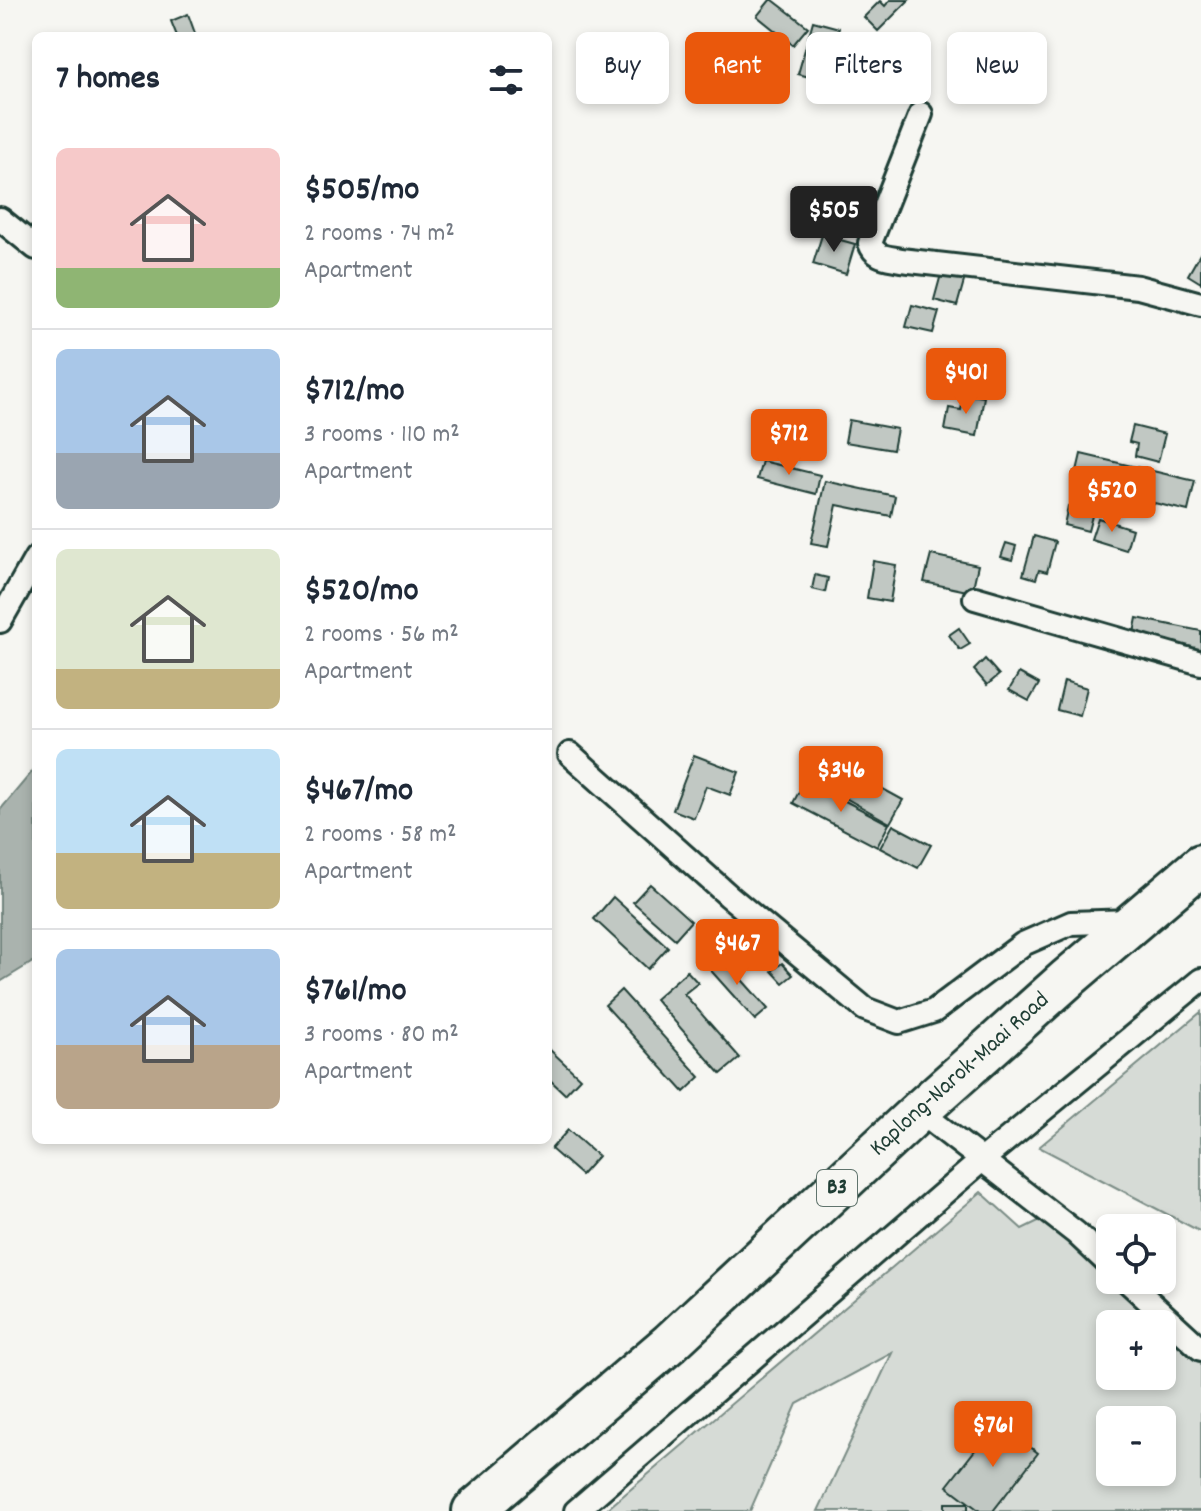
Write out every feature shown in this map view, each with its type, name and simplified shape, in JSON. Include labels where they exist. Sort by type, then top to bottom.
[{"type":"highway","name":"Kaplong-Narok-Maai Road","points":[[473,1511],[670,1343],[919,1111],[1201,865]]},
{"type":"street","points":[[921,114],[870,243],[872,251],[879,256],[1138,287],[1201,304]]},
{"type":"street","points":[[0,219],[32,245]]},
{"type":"street","points":[[0,621],[32,565]]},
{"type":"street","points":[[975,598],[1201,663]]},
{"type":"street","points":[[570,754],[729,896],[865,1009],[899,1022],[934,1011],[1023,944],[1071,923],[1135,921]]},
{"type":"street","points":[[576,1511],[982,1160],[1201,980]]},
{"type":"street","points":[[919,1111],[1096,1252]]},
{"type":"street","points":[[1142,1294],[1198,1343]]},
{"type":"shaded area","points":[[32,772],[32,962],[0,982],[0,810]]},
{"type":"shaded area","points":[[1201,1012],[1201,1232],[1176,1219],[1176,1214],[1167,1214],[1039,1147]]},
{"type":"shaded area","points":[[981,1192],[1022,1229],[1063,1209],[1096,1239],[1096,1294],[1156,1294],[1174,1310],[1096,1310],[1096,1390],[1176,1390],[1176,1312],[1201,1335],[1201,1511],[818,1511],[892,1353],[797,1404],[750,1511],[605,1511]]},
{"type":"building","points":[[773,0],[808,27],[793,45],[790,32],[777,32],[757,16]]},
{"type":"building","points":[[890,0],[909,0],[878,31],[864,17],[880,1],[885,6]]},
{"type":"building","points":[[188,14],[195,32],[175,32],[171,21]]},
{"type":"building","points":[[813,21],[839,28],[838,32],[810,32]]},
{"type":"building","points":[[806,46],[806,76],[798,74]]},
{"type":"building","points":[[822,235],[855,244],[846,274],[813,264]]},
{"type":"building","points":[[1201,255],[1201,283],[1188,275]]},
{"type":"building","points":[[943,267],[966,274],[957,306],[934,300]]},
{"type":"building","points":[[912,305],[939,312],[933,333],[906,327]]},
{"type":"building","points":[[964,394],[984,397],[977,436],[945,430],[949,408],[961,410]]},
{"type":"building","points":[[849,420],[897,429],[893,450],[845,442]]},
{"type":"building","points":[[1133,426],[1165,434],[1158,462],[1135,456],[1137,444],[1129,442]]},
{"type":"building","points":[[1081,454],[1195,481],[1188,511],[1074,484]]},
{"type":"building","points":[[762,461],[820,475],[816,494],[757,479]]},
{"type":"building","points":[[825,481],[895,496],[891,516],[837,505],[828,546],[811,543]]},
{"type":"building","points":[[1068,506],[1093,512],[1088,531],[1064,525]]},
{"type":"building","points":[[1098,518],[1132,529],[1126,550],[1091,539]]},
{"type":"building","points":[[1034,536],[1055,542],[1047,572],[1039,570],[1036,579],[1023,575]]},
{"type":"building","points":[[1006,543],[1016,546],[1012,560],[1001,557]]},
{"type":"building","points":[[931,555],[978,565],[972,592],[924,582]]},
{"type":"building","points":[[873,561],[896,565],[890,602],[867,598]]},
{"type":"building","points":[[815,575],[828,578],[825,592],[812,589]]},
{"type":"building","points":[[1137,618],[1201,631],[1201,652],[1133,638]]},
{"type":"building","points":[[959,628],[970,644],[960,650],[949,635]]},
{"type":"building","points":[[985,659],[999,675],[987,685],[974,670]]},
{"type":"building","points":[[1019,673],[1039,684],[1029,701],[1009,690]]},
{"type":"building","points":[[1064,681],[1087,688],[1080,716],[1057,710]]},
{"type":"building","points":[[694,755],[739,772],[730,795],[706,786],[694,818],[673,810]]},
{"type":"building","points":[[839,765],[903,800],[890,823],[826,787]]},
{"type":"building","points":[[805,780],[889,824],[877,847],[793,803]]},
{"type":"building","points":[[893,825],[931,845],[918,868],[880,848]]},
{"type":"building","points":[[650,884],[691,921],[675,939],[633,902]]},
{"type":"building","points":[[613,897],[668,947],[648,969],[594,919]]},
{"type":"building","points":[[719,954],[768,1009],[755,1020],[706,965]]},
{"type":"building","points":[[782,963],[793,975],[783,983],[772,971]]},
{"type":"building","points":[[687,971],[698,983],[684,994],[740,1058],[721,1074],[655,999]]},
{"type":"building","points":[[621,990],[700,1077],[684,1092],[605,1005]]},
{"type":"building","points":[[552,1052],[580,1078],[565,1094],[552,1082]]},
{"type":"building","points":[[568,1130],[598,1156],[581,1175],[551,1149]]},
{"type":"building","points":[[997,1422],[1038,1453],[993,1511],[980,1511],[947,1486]]},
{"type":"building","points":[[945,1503],[968,1503],[968,1511],[945,1511]]}]
